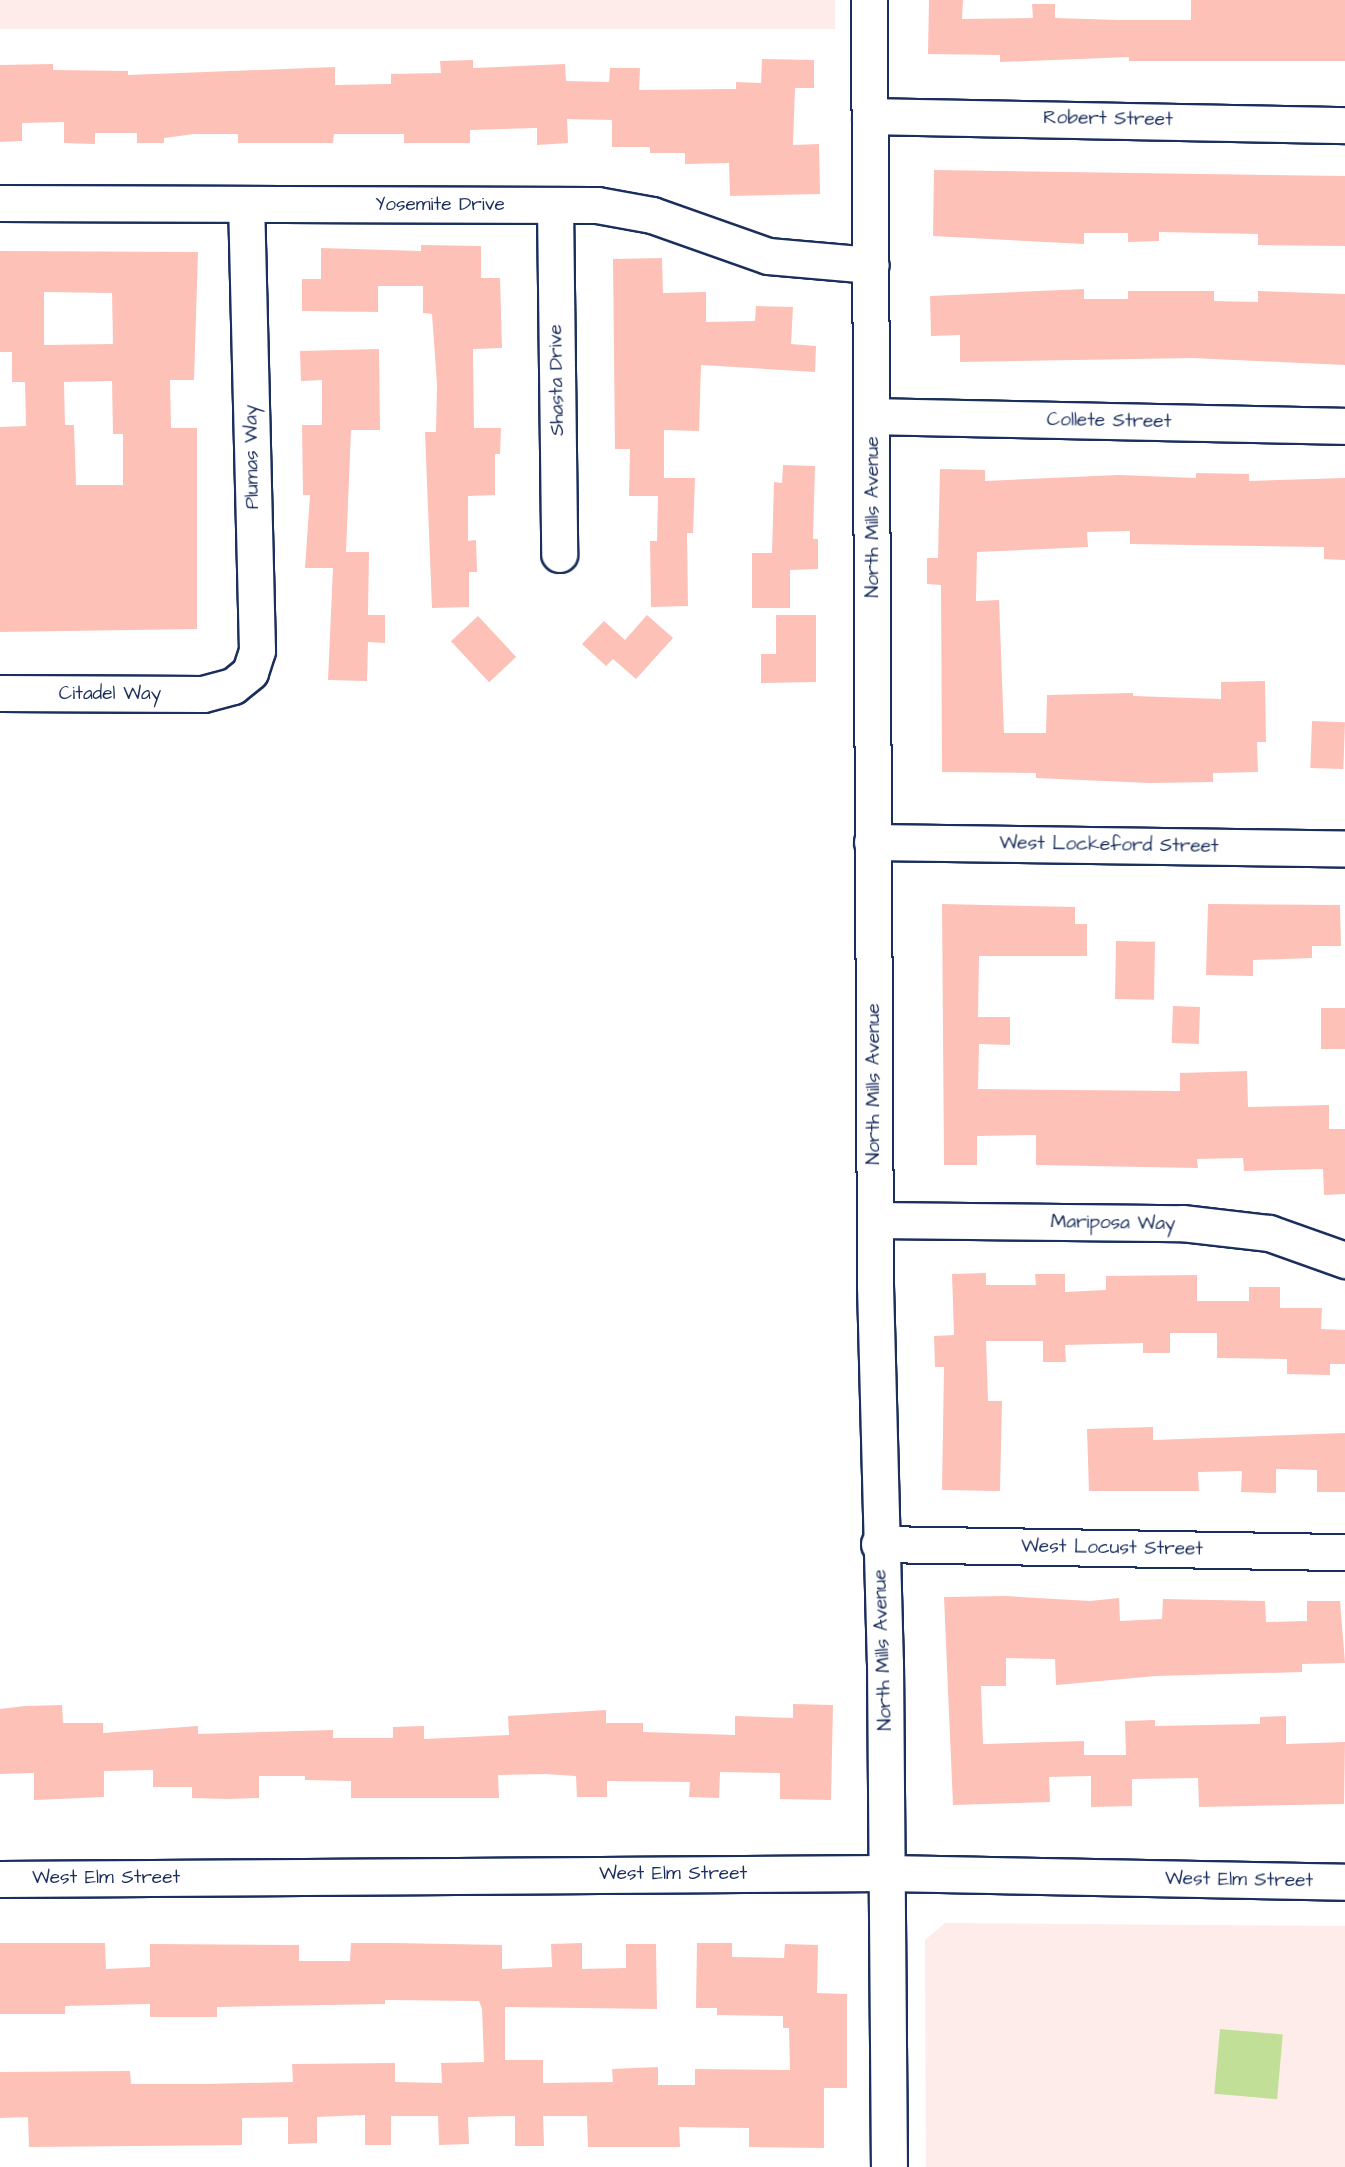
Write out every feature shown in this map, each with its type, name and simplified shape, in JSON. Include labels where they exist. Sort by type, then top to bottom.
[{"type":"street","name":"North Mills Avenue","points":[[869,0],[873,416],[872,842],[889,2167]]},
{"type":"street","name":"Robert Street","points":[[870,116],[1345,125]]},
{"type":"street","name":"Yosemite Drive","points":[[0,203],[597,205],[652,215],[768,256],[871,265]]},
{"type":"street","name":"Plumas Way","points":[[219,690],[233,686],[250,672],[257,650],[246,205]]},
{"type":"street","name":"Shasta Drive","points":[[555,205],[559,554]]},
{"type":"street","name":"Collete Street","points":[[873,416],[1345,426]]},
{"type":"street","name":"Citadel Way","points":[[0,693],[203,694],[219,690]]},
{"type":"street","name":"West Lockeford Street","points":[[872,842],[1345,849]]},
{"type":"street","name":"Mariposa Way","points":[[876,1220],[1182,1223],[1269,1233],[1345,1261]]},
{"type":"street","name":"West Locust Street","points":[[879,1544],[1345,1552]]},
{"type":"street","name":"West Elm Street","points":[[0,1879],[887,1872],[1345,1882]]},
{"type":"shaded area","points":[[0,0],[835,0],[835,29],[0,29]]},
{"type":"shaded area","points":[[945,1923],[1345,1926],[1345,2167],[926,2167],[925,1940]]},
{"type":"green space","points":[[1220,2029],[1283,2034],[1277,2099],[1214,2094]]},
{"type":"building","points":[[929,0],[963,0],[962,19],[1033,18],[1032,4],[1055,4],[1055,18],[1191,20],[1191,0],[1345,0],[1345,61],[1129,61],[1129,57],[1000,62],[1000,55],[928,54]]},
{"type":"building","points":[[762,59],[814,60],[814,88],[795,88],[793,145],[819,144],[820,194],[730,196],[729,163],[685,164],[685,153],[650,153],[650,147],[612,147],[612,120],[567,119],[568,143],[537,145],[537,128],[470,130],[470,143],[404,143],[404,134],[334,134],[333,143],[238,143],[238,134],[194,134],[164,138],[164,143],[137,143],[137,133],[95,133],[95,144],[64,143],[64,122],[22,123],[22,141],[0,142],[0,65],[53,64],[53,70],[128,71],[128,75],[335,67],[335,85],[391,84],[391,74],[441,73],[440,61],[473,60],[473,68],[565,64],[566,81],[609,82],[610,68],[640,68],[639,90],[736,89],[736,82],[761,83]]},
{"type":"building","points":[[934,170],[1345,176],[1345,246],[1258,245],[1258,234],[1159,232],[1159,241],[1128,242],[1128,233],[1084,233],[1084,244],[933,236]]},
{"type":"building","points":[[421,245],[481,246],[481,278],[500,278],[502,348],[473,349],[474,428],[501,428],[500,454],[495,454],[495,495],[468,496],[468,541],[476,540],[477,572],[469,572],[469,607],[432,608],[425,432],[436,432],[437,384],[432,314],[423,313],[423,286],[378,286],[378,312],[302,311],[302,279],[321,279],[321,248],[421,251]]},
{"type":"building","points":[[0,251],[198,252],[194,380],[170,380],[171,428],[197,428],[197,629],[0,632],[0,427],[26,426],[25,382],[12,382],[12,352],[0,352]],"holes":[[[44,292],[112,293],[113,344],[44,345]],[[112,381],[113,434],[123,434],[123,485],[76,485],[74,425],[65,425],[64,382]]]},
{"type":"building","points":[[662,258],[663,293],[706,292],[706,322],[755,321],[756,306],[793,307],[791,344],[816,346],[815,372],[701,365],[699,431],[664,430],[664,478],[695,478],[693,533],[687,533],[688,606],[651,607],[650,541],[657,541],[658,496],[629,496],[630,449],[615,449],[613,259]]},
{"type":"building","points":[[1084,289],[1084,299],[1128,299],[1128,291],[1214,291],[1214,301],[1258,302],[1258,291],[1345,294],[1345,365],[1193,358],[960,362],[960,335],[931,336],[930,296]]},
{"type":"building","points":[[379,349],[380,430],[351,430],[346,552],[369,552],[368,615],[385,615],[385,643],[368,642],[367,681],[328,680],[333,568],[305,568],[310,495],[303,495],[302,425],[322,425],[322,380],[301,381],[300,351]]},
{"type":"building","points":[[783,465],[815,466],[813,539],[818,539],[818,569],[790,570],[790,608],[752,608],[752,553],[772,553],[774,482],[782,483]]},
{"type":"building","points":[[940,469],[985,470],[985,481],[1119,475],[1196,478],[1196,473],[1249,474],[1249,481],[1345,478],[1345,560],[1324,559],[1324,547],[1130,544],[1130,531],[1087,532],[1088,547],[977,552],[976,601],[999,600],[1004,733],[1046,733],[1047,695],[1133,693],[1133,696],[1221,699],[1221,682],[1265,681],[1266,742],[1257,742],[1258,772],[1213,773],[1213,782],[1150,783],[1036,778],[1036,773],[942,772],[941,585],[927,584],[927,558],[938,558]]},
{"type":"building","points":[[647,615],[673,638],[636,679],[613,659],[606,666],[582,644],[604,621],[625,640]]},
{"type":"building","points":[[776,615],[816,615],[816,682],[761,683],[761,654],[776,654]]},
{"type":"building","points":[[478,616],[516,657],[489,682],[451,641]]},
{"type":"building","points":[[1312,721],[1345,722],[1343,769],[1310,768]]},
{"type":"building","points":[[942,904],[1075,907],[1075,924],[1087,924],[1087,956],[979,956],[978,1017],[1010,1017],[1010,1045],[979,1044],[978,1089],[1180,1091],[1180,1073],[1247,1071],[1248,1107],[1329,1105],[1329,1129],[1345,1129],[1345,1194],[1324,1195],[1323,1169],[1244,1171],[1243,1158],[1197,1159],[1198,1168],[1036,1165],[1036,1135],[977,1136],[977,1165],[944,1165]]},
{"type":"building","points":[[1208,904],[1340,905],[1341,946],[1312,946],[1312,958],[1253,960],[1253,976],[1206,975]]},
{"type":"building","points":[[1116,941],[1155,942],[1154,1000],[1115,999]]},
{"type":"building","points":[[1173,1006],[1200,1007],[1199,1044],[1172,1043]]},
{"type":"building","points":[[1321,1008],[1345,1008],[1345,1049],[1321,1049]]},
{"type":"building","points":[[986,1273],[986,1285],[1036,1285],[1035,1274],[1065,1274],[1065,1292],[1106,1290],[1106,1276],[1197,1275],[1197,1301],[1249,1301],[1249,1287],[1280,1287],[1280,1308],[1322,1308],[1321,1329],[1345,1330],[1345,1364],[1330,1364],[1330,1375],[1287,1374],[1287,1359],[1217,1358],[1217,1333],[1170,1333],[1170,1353],[1143,1353],[1143,1343],[1065,1345],[1066,1362],[1043,1362],[1043,1341],[986,1341],[988,1401],[1002,1401],[1000,1491],[942,1490],[944,1367],[935,1367],[934,1336],[954,1335],[952,1274]]},
{"type":"building","points":[[1153,1427],[1153,1440],[1345,1433],[1345,1492],[1317,1492],[1317,1470],[1276,1469],[1276,1493],[1241,1492],[1242,1471],[1198,1472],[1199,1491],[1089,1491],[1087,1429]]},
{"type":"building","points":[[1005,1596],[1090,1601],[1119,1598],[1120,1621],[1162,1619],[1163,1599],[1265,1601],[1266,1622],[1307,1621],[1307,1601],[1340,1601],[1345,1663],[1302,1664],[1302,1672],[1156,1676],[1056,1685],[1055,1659],[1006,1658],[1006,1686],[981,1686],[983,1744],[1084,1741],[1084,1755],[1126,1755],[1125,1721],[1155,1720],[1155,1726],[1260,1724],[1260,1717],[1286,1716],[1286,1744],[1345,1742],[1344,1804],[1199,1807],[1198,1778],[1132,1779],[1132,1806],[1091,1807],[1091,1776],[1049,1777],[1050,1802],[953,1805],[944,1597]]},
{"type":"building","points":[[793,1704],[833,1705],[831,1800],[780,1799],[780,1773],[720,1772],[719,1798],[689,1797],[690,1782],[607,1781],[607,1797],[577,1797],[576,1776],[545,1774],[498,1775],[499,1798],[351,1798],[351,1781],[305,1780],[305,1776],[259,1776],[259,1798],[229,1799],[192,1798],[192,1787],[153,1787],[153,1770],[104,1771],[104,1797],[34,1800],[34,1773],[0,1774],[0,1709],[25,1706],[62,1705],[63,1723],[103,1723],[103,1733],[198,1726],[198,1734],[333,1730],[333,1738],[393,1738],[393,1727],[424,1726],[424,1739],[509,1735],[508,1716],[606,1710],[606,1723],[643,1723],[643,1732],[735,1735],[735,1716],[793,1718]]},
{"type":"building","points":[[0,1943],[105,1943],[106,1969],[150,1967],[150,1944],[299,1945],[299,1961],[350,1961],[351,1943],[502,1945],[502,1969],[552,1967],[551,1944],[582,1943],[582,1969],[626,1968],[626,1944],[656,1944],[657,2009],[505,2007],[505,2060],[543,2060],[543,2083],[613,2082],[612,2069],[658,2067],[658,2085],[695,2085],[695,2069],[790,2070],[789,2028],[783,2028],[783,2016],[717,2015],[717,2008],[696,2008],[697,1943],[732,1943],[732,1957],[784,1958],[785,1944],[818,1945],[817,1993],[847,1994],[847,2088],[824,2088],[824,2148],[749,2147],[749,2128],[679,2127],[680,2147],[588,2147],[587,2116],[543,2116],[544,2146],[515,2146],[515,2116],[468,2117],[469,2144],[439,2145],[438,2116],[391,2116],[391,2145],[365,2145],[365,2115],[317,2117],[317,2143],[288,2144],[288,2117],[242,2118],[242,2145],[29,2147],[28,2117],[0,2118],[0,2072],[130,2071],[131,2084],[293,2082],[292,2064],[395,2063],[395,2082],[442,2083],[441,2063],[484,2062],[482,2009],[479,2001],[385,2000],[385,2004],[217,2007],[217,2017],[150,2017],[150,2004],[65,2006],[65,2014],[0,2014]]}]
